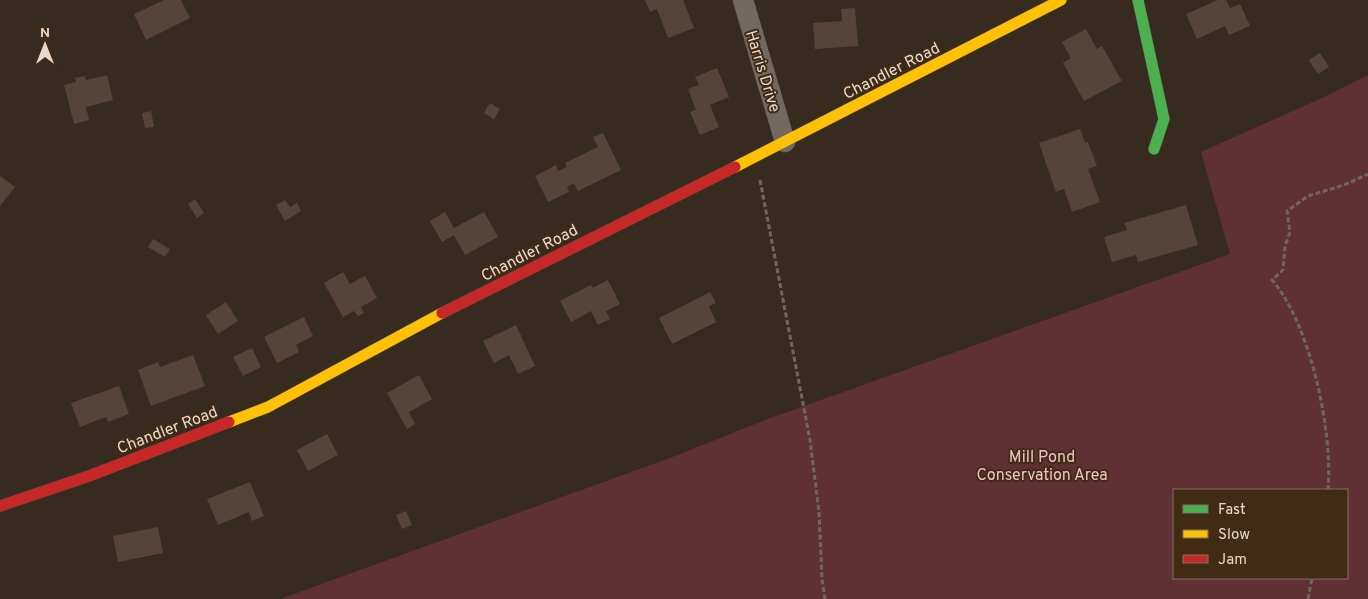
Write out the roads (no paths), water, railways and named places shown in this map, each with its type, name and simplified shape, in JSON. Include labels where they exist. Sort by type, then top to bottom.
[{"type":"street","name":"Harris Drive","points":[[743,0],[785,142]]},
{"type":"street","name":"Chandler Road","points":[[0,506],[89,476],[268,407],[439,316],[754,158],[1061,0]]},
{"type":"street","points":[[1138,0],[1164,119],[1154,149]]},
{"type":"park label","name":"Mill Pond Conservation Area","points":[[1042,465]]}]
